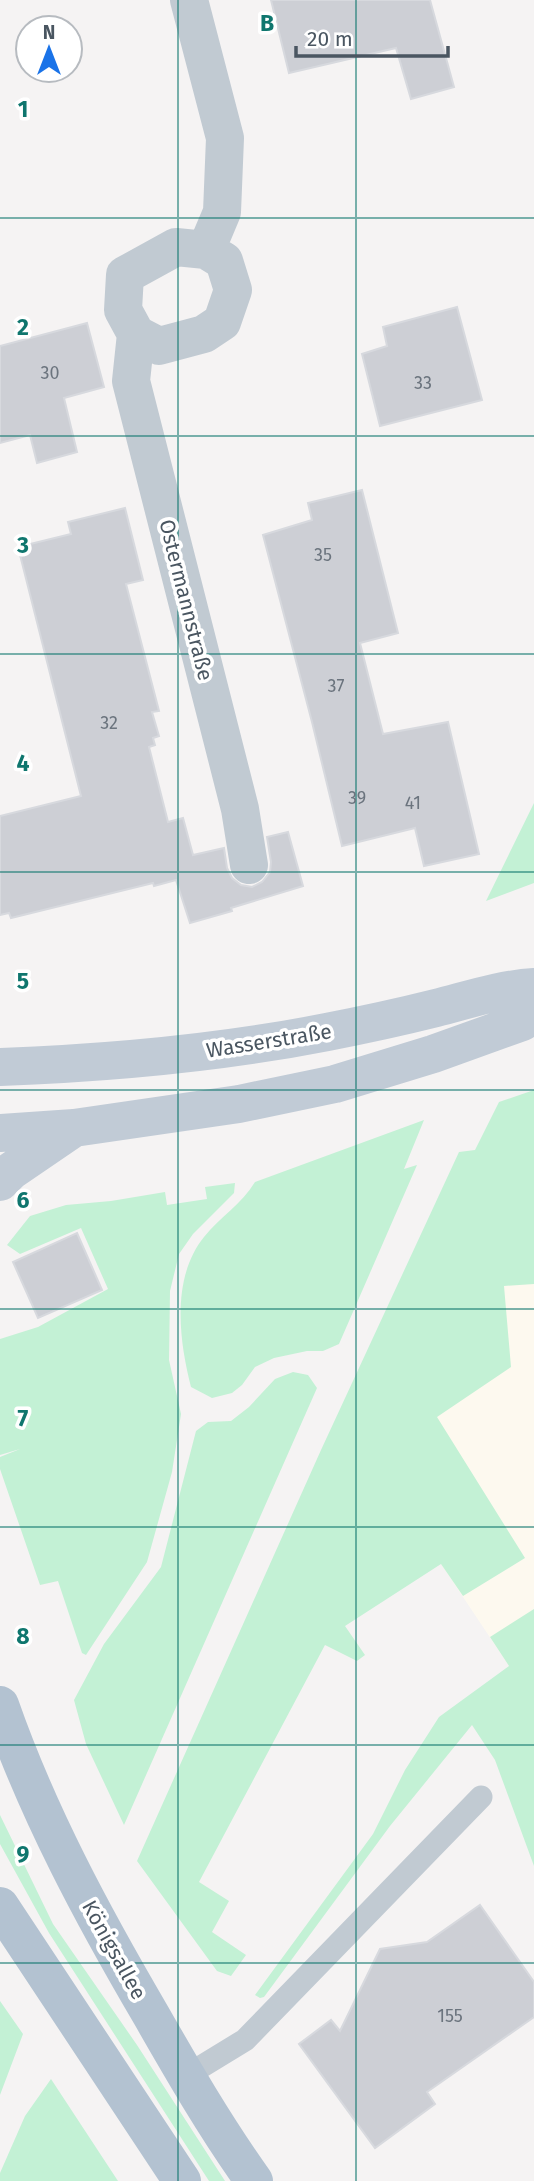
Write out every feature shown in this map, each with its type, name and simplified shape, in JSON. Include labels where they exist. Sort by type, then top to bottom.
[{"type":"main road","name":"Wasserstraße","points":[[0,1067],[55,1065],[184,1053],[289,1040],[406,1016],[512,988],[534,986]]},
{"type":"main road","points":[[0,1133],[74,1128],[239,1104],[335,1084],[433,1054],[522,1022],[534,1015]]},
{"type":"main road","points":[[0,1182],[11,1171],[74,1128]]},
{"type":"main road","name":"Königsallee","points":[[0,1705],[61,1850],[111,1946],[186,2076],[254,2181]]},
{"type":"main road","points":[[4,1924],[182,2181]]},
{"type":"street","points":[[136,334],[159,346],[204,334],[222,322],[233,290],[224,261],[206,250],[222,212],[225,138],[189,0]]},
{"type":"street","name":"Ostermannstraße","points":[[206,250],[176,247],[125,275],[123,310],[136,334],[131,381],[240,809],[248,865]]},
{"type":"lane","points":[[186,2076],[245,2039],[481,1797]]},
{"type":"shaded area","points":[[534,1208],[534,1709],[509,1666],[441,1564],[392,1446]]},
{"type":"green space","points":[[534,803],[534,883],[486,901]]},
{"type":"green space","points":[[534,1090],[534,1284],[504,1286],[511,1367],[437,1417],[525,1558],[463,1596],[441,1564],[345,1626],[365,1655],[357,1661],[325,1645],[199,1882],[229,1901],[212,1932],[246,1955],[231,1976],[217,1971],[137,1861],[321,1450],[459,1152],[475,1150],[499,1102]]},
{"type":"green space","points":[[424,1120],[404,1169],[417,1165],[339,1344],[323,1351],[307,1351],[274,1358],[255,1367],[242,1385],[232,1393],[212,1398],[191,1387],[181,1330],[182,1290],[193,1253],[210,1230],[244,1197],[255,1182]]},
{"type":"green space","points":[[235,1183],[234,1193],[193,1234],[179,1254],[170,1291],[169,1360],[181,1414],[172,1472],[147,1562],[86,1655],[82,1653],[58,1581],[40,1585],[0,1469],[0,1457],[20,1449],[0,1455],[0,1339],[38,1327],[108,1289],[81,1228],[20,1254],[7,1245],[30,1216],[66,1205],[165,1192],[167,1205],[207,1199],[205,1187]]},
{"type":"green space","points":[[293,1372],[308,1375],[317,1388],[124,1825],[86,1744],[74,1700],[104,1644],[161,1567],[196,1431],[208,1422],[231,1421],[249,1407],[275,1379]]},
{"type":"green space","points":[[534,1609],[534,1866],[495,1760],[472,1725],[390,1826],[264,1997],[255,1995],[373,1834],[405,1770],[439,1717],[509,1666],[490,1637]]},
{"type":"green space","points":[[0,1815],[53,1924],[137,2045],[225,2181],[209,2181],[49,1933],[0,1844]]},
{"type":"green space","points":[[0,2001],[23,2034],[0,2095]]},
{"type":"green space","points":[[51,2079],[118,2181],[0,2181],[0,2173],[25,2116]]},
{"type":"building","points":[[271,0],[430,0],[454,87],[411,99],[396,48],[289,73]]},
{"type":"building","points":[[457,307],[482,400],[380,426],[362,354],[387,346],[383,327]]},
{"type":"building","points":[[87,323],[104,387],[64,398],[77,452],[37,463],[30,435],[0,443],[0,346]]},
{"type":"building","points":[[362,490],[398,633],[360,643],[383,734],[448,722],[479,854],[424,866],[415,828],[342,846],[263,535],[312,520],[308,503]]},
{"type":"building","points":[[125,508],[143,580],[126,584],[159,711],[152,712],[159,736],[153,738],[155,745],[149,747],[168,822],[183,818],[193,855],[224,848],[227,868],[232,878],[241,885],[252,887],[262,882],[270,872],[267,837],[288,832],[303,886],[190,923],[176,880],[154,886],[153,883],[11,918],[9,913],[0,915],[0,816],[81,796],[18,547],[71,534],[68,522]]},
{"type":"building","points":[[77,1233],[102,1290],[38,1318],[13,1262]]},
{"type":"building","points":[[480,1905],[534,1982],[534,2017],[427,2092],[435,2104],[375,2148],[299,2044],[331,2020],[340,2031],[380,1949],[427,1942]]}]
